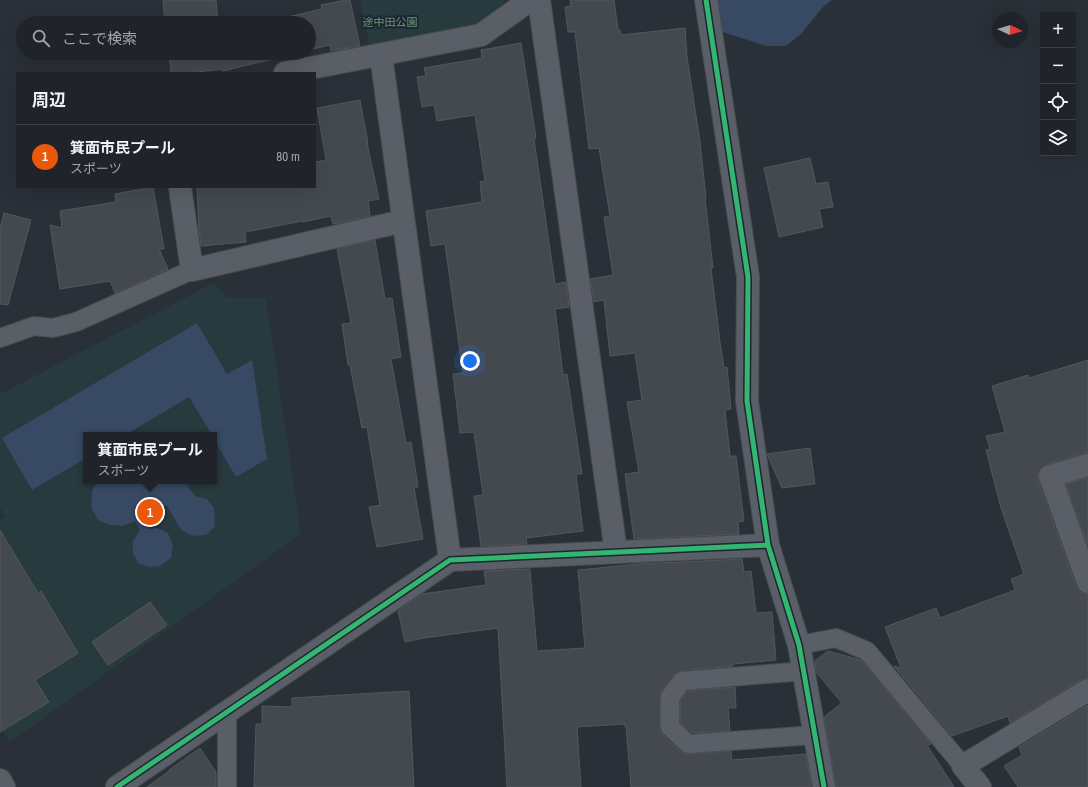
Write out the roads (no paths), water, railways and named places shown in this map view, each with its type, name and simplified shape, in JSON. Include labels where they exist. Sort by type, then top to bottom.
[{"type":"street","points":[[290,72],[481,35],[530,0]]},
{"type":"street","points":[[539,0],[616,552]]},
{"type":"street","points":[[706,0],[748,277],[747,401],[768,545],[799,645],[824,787]]},
{"type":"street","points":[[381,55],[450,560]]},
{"type":"street","points":[[180,188],[192,270],[404,221]]},
{"type":"street","points":[[1088,465],[1050,476],[1088,582]]},
{"type":"street","points":[[117,787],[450,560],[768,545]]},
{"type":"street","points":[[980,787],[963,766],[1088,690]]},
{"type":"lane","points":[[0,338],[34,326],[53,328],[76,322],[192,270]]},
{"type":"lane","points":[[799,645],[836,638],[867,651],[963,766]]},
{"type":"lane","points":[[804,671],[682,681],[670,697],[670,727],[688,744],[815,735]]},
{"type":"lane","points":[[227,711],[227,787]]},
{"type":"water","points":[[715,0],[832,0],[823,7],[801,34],[786,46],[766,46],[719,31]]},
{"type":"water","points":[[197,323],[227,374],[252,360],[267,459],[236,477],[217,444],[217,432],[210,432],[189,397],[130,432],[83,432],[83,460],[32,490],[2,438]]},
{"type":"water","points":[[96,484],[186,484],[195,496],[207,499],[214,508],[215,526],[206,535],[193,536],[181,530],[167,506],[159,506],[143,517],[149,529],[157,528],[168,533],[173,545],[171,558],[160,566],[149,567],[138,563],[133,553],[133,541],[140,530],[135,521],[123,526],[110,525],[98,520],[91,507],[92,491]]},
{"type":"place","name":"箕面市民プール","points":[[150,512]]},
{"type":"park label","name":"途中田公園","points":[[390,22]]}]
